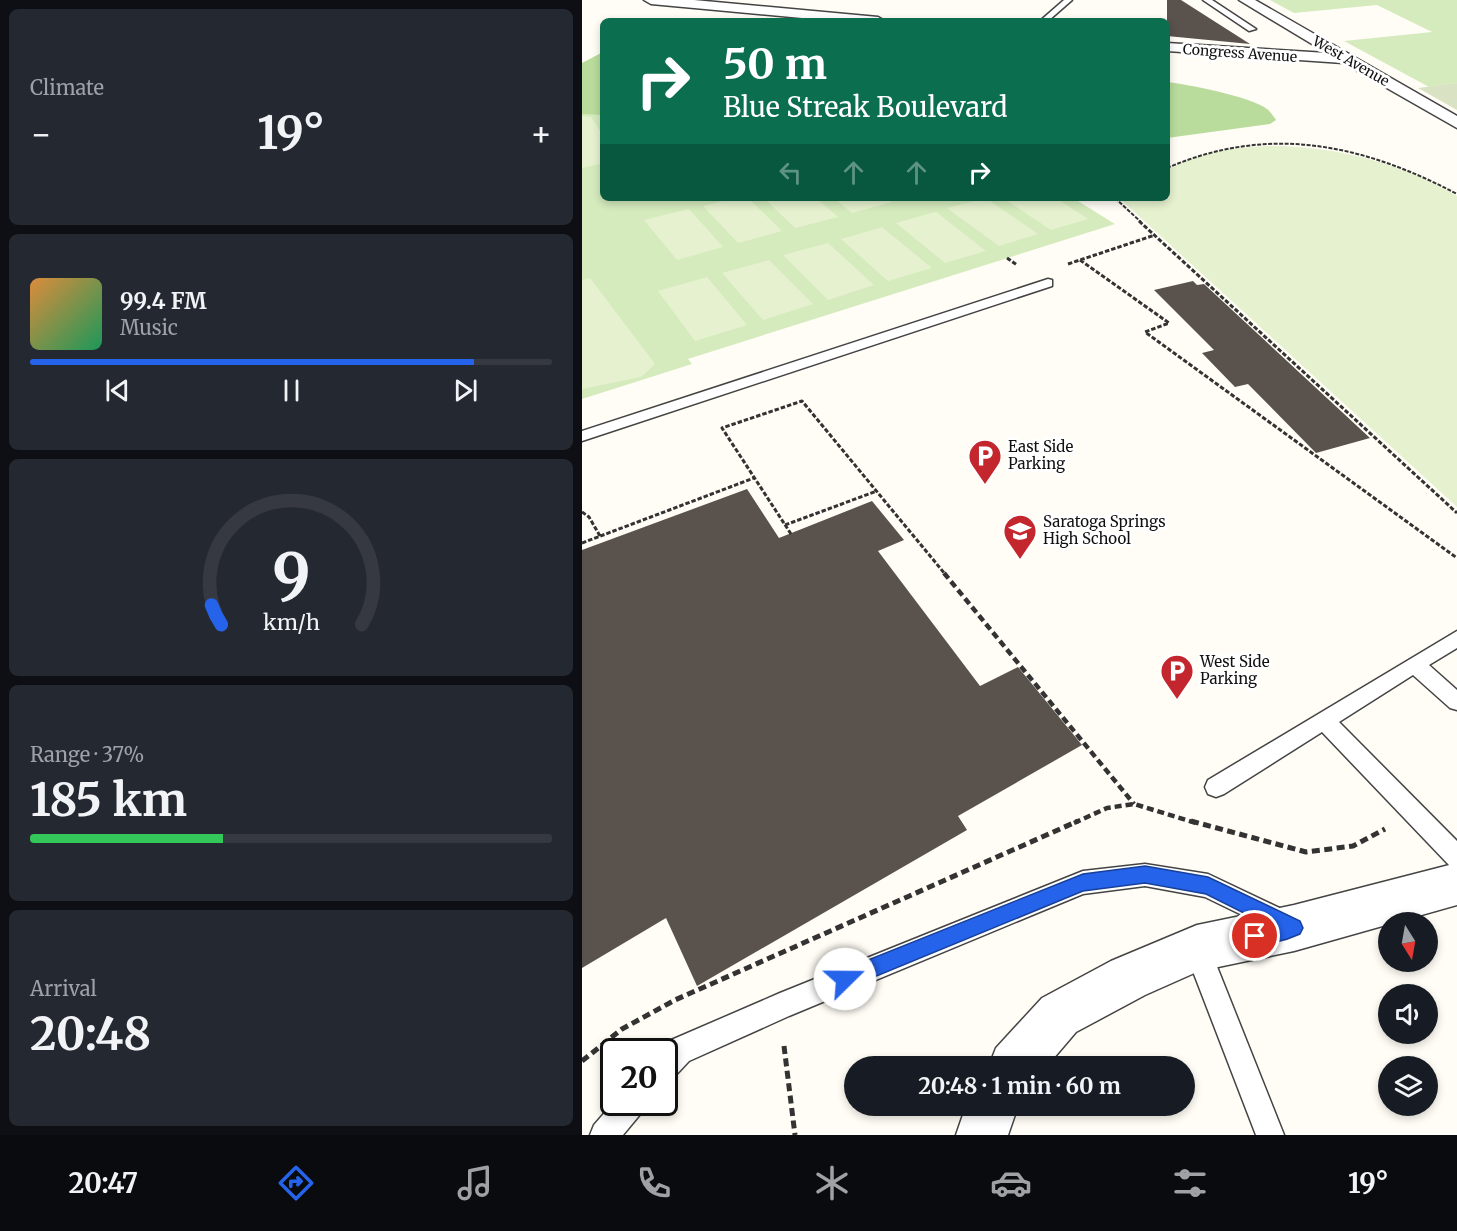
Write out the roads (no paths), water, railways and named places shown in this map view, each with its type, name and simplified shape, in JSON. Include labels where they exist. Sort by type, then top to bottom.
[{"type":"street","points":[[651,0],[846,18]]},
{"type":"street","name":"West Avenue","points":[[1246,0],[1457,123]]},
{"type":"street","name":"Congress Avenue","points":[[1170,47],[1349,60]]},
{"type":"street","points":[[1023,1056],[1059,1015],[1128,978],[1197,948],[1294,928],[1457,884]]},
{"type":"street","points":[[982,1135],[989,1116]]},
{"type":"lane","points":[[1047,18],[1068,0]]},
{"type":"lane","points":[[1207,0],[1252,29]]},
{"type":"lane","points":[[582,436],[1048,284]]},
{"type":"lane","points":[[1216,787],[1457,638]]},
{"type":"lane","points":[[1414,664],[1457,702]]},
{"type":"lane","points":[[1324,720],[1457,857]]},
{"type":"lane","points":[[678,1052],[780,1006],[1083,883],[1145,875],[1208,886],[1294,928]]},
{"type":"lane","points":[[1197,948],[1270,1135]]},
{"type":"lane","points":[[604,1135],[620,1116]]},
{"type":"place","name":"East Side Parking","points":[[985,485]]},
{"type":"place","name":"Saratoga Springs High School","points":[[1020,560]]},
{"type":"place","name":"West Side Parking","points":[[1177,700]]}]
